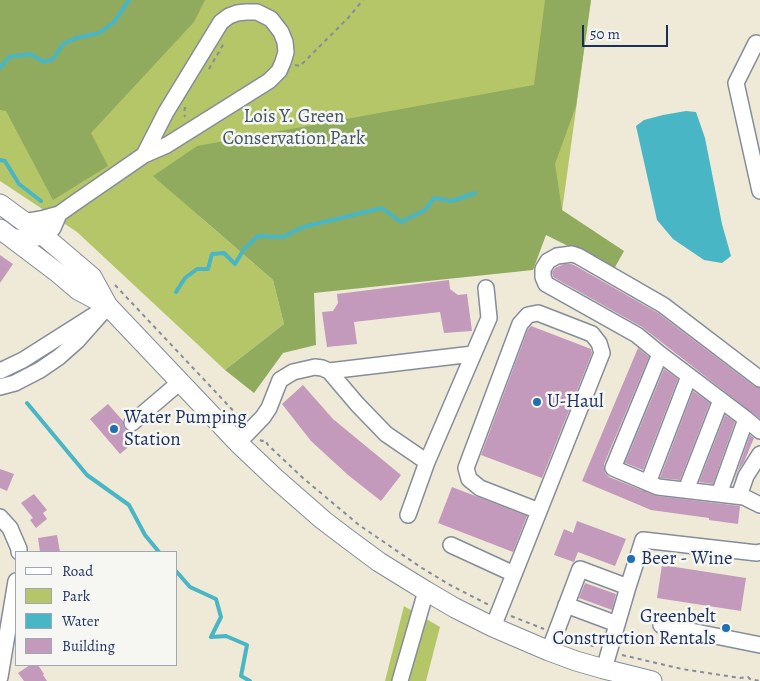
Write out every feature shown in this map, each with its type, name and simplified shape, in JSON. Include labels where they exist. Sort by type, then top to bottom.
[{"type":"main road","points":[[0,204],[45,237],[92,277],[108,306],[238,443],[275,478],[323,520],[379,562],[426,592],[493,627],[549,651],[604,669],[652,681]]},
{"type":"main road","points":[[4,233],[78,290],[108,306]]},
{"type":"street","points":[[23,222],[41,220],[59,214],[144,155],[167,145],[269,81],[279,71],[284,62],[286,52],[281,32],[271,19],[257,12],[246,12],[229,16],[221,22],[166,112],[144,155]]},
{"type":"street","points":[[759,183],[736,83],[756,43],[760,45]]},
{"type":"street","points":[[4,233],[28,239],[45,237],[53,228],[59,214]]},
{"type":"street","points":[[760,379],[663,305],[578,256],[572,254],[557,256],[548,261],[543,269],[542,277],[546,284],[638,335],[760,431]]},
{"type":"street","points":[[408,515],[427,462],[489,318],[486,288]]},
{"type":"street","points":[[0,371],[23,360],[108,306]]},
{"type":"street","points":[[0,388],[31,375],[59,357],[77,342],[108,306]]},
{"type":"street","points":[[493,627],[602,353],[599,343],[592,334],[538,313],[528,315],[520,324],[466,468],[469,479],[480,488],[539,511]]},
{"type":"street","points":[[329,371],[474,354]]},
{"type":"street","points":[[660,354],[613,468],[658,487],[739,496],[760,505]]},
{"type":"street","points":[[238,443],[269,408],[280,380],[293,372],[315,367],[329,371],[386,434],[427,462]]},
{"type":"street","points":[[648,483],[689,376]]},
{"type":"street","points":[[132,423],[180,382]]},
{"type":"street","points":[[686,490],[721,400]]},
{"type":"street","points":[[718,494],[746,419]]},
{"type":"street","points":[[739,496],[746,476],[760,454]]},
{"type":"street","points":[[0,517],[10,528],[19,551]]},
{"type":"street","points":[[604,669],[643,540],[760,552]]},
{"type":"street","points":[[451,546],[514,574]]},
{"type":"street","points":[[549,651],[580,569],[628,587]]},
{"type":"street","points":[[0,677],[15,586]]},
{"type":"street","points":[[400,681],[426,592]]},
{"type":"street","points":[[566,605],[617,624]]},
{"type":"street","points":[[661,625],[760,645]]},
{"type":"path","points":[[284,62],[300,66],[348,18],[363,0]]},
{"type":"path","points":[[205,76],[224,44],[222,38]]},
{"type":"path","points":[[185,108],[184,113],[188,121]]},
{"type":"path","points":[[110,281],[242,419]]},
{"type":"path","points":[[262,441],[265,440],[303,478],[359,525],[422,568],[488,605]]},
{"type":"path","points":[[518,619],[545,630]]},
{"type":"path","points":[[569,638],[598,648]]},
{"type":"path","points":[[625,656],[682,669],[740,678],[748,676],[750,679],[760,681]]},
{"type":"green space","name":"Lois Y. Green Conservation Park","points":[[0,0],[591,0],[562,211],[199,216],[273,280],[284,324],[225,370],[77,232],[0,181]]},
{"type":"green space","points":[[0,0],[205,0],[194,22],[91,133],[108,166],[53,200],[6,111],[0,110]]},
{"type":"green space","points":[[545,0],[591,0],[576,106],[555,164],[562,210],[624,251],[614,269],[546,235],[533,270],[314,293],[316,345],[283,353],[254,393],[225,370],[284,324],[273,280],[153,176],[197,146],[534,85]]},
{"type":"green space","points":[[404,606],[440,627],[426,681],[385,681]]},
{"type":"water","points":[[686,111],[696,112],[705,138],[722,224],[731,256],[722,263],[704,260],[673,239],[657,220],[636,126],[644,120]]},
{"type":"building","points":[[0,255],[13,264],[0,283]]},
{"type":"building","points":[[564,264],[574,265],[658,313],[754,386],[760,388],[760,419],[642,327],[553,277],[552,272],[555,268]]},
{"type":"building","points":[[449,280],[450,289],[458,295],[467,294],[472,331],[444,333],[440,312],[354,322],[357,344],[327,347],[322,312],[333,311],[338,303],[337,294]]},
{"type":"building","name":"U-Haul","points":[[531,326],[591,349],[592,353],[542,478],[481,455],[528,329]]},
{"type":"building","points":[[638,348],[649,357],[604,464],[605,473],[609,477],[657,496],[740,506],[738,524],[651,510],[582,481]]},
{"type":"building","points":[[664,369],[678,379],[643,470],[625,463]]},
{"type":"building","points":[[303,385],[333,419],[401,475],[381,501],[348,475],[311,441],[282,404]]},
{"type":"building","points":[[693,391],[710,403],[680,480],[660,478]]},
{"type":"building","name":"Water Pumping Station","points":[[108,404],[123,421],[125,429],[128,432],[133,432],[138,439],[120,454],[90,419]]},
{"type":"building","points":[[725,415],[735,422],[713,484],[699,482]]},
{"type":"building","points":[[750,435],[754,438],[732,486]]},
{"type":"building","points":[[0,469],[14,474],[7,491],[0,488]]},
{"type":"building","points":[[452,487],[527,516],[513,552],[438,523]]},
{"type":"building","points":[[34,494],[47,510],[43,513],[47,519],[36,528],[30,520],[33,518],[21,503]]},
{"type":"building","points":[[577,521],[626,539],[615,566],[578,552],[574,562],[554,555],[564,529],[573,533]]},
{"type":"building","points":[[57,535],[60,551],[40,551],[38,538]]},
{"type":"building","points":[[662,565],[746,578],[741,611],[657,598]]},
{"type":"building","points":[[585,583],[616,594],[612,610],[579,598]]},
{"type":"building","points":[[28,666],[39,666],[47,681],[24,681],[18,673]]},
{"type":"waterway","points":[[0,68],[9,57],[30,54],[44,62],[53,59],[63,44],[76,38],[99,33],[114,22],[129,0]]},
{"type":"waterway","points":[[0,160],[5,161],[19,184],[41,201]]},
{"type":"waterway","points":[[176,292],[185,278],[197,269],[208,269],[212,254],[224,253],[235,264],[244,249],[258,236],[283,237],[303,227],[382,208],[401,222],[425,210],[434,198],[452,201],[475,193]]},
{"type":"waterway","points":[[27,403],[87,475],[129,505],[145,535],[158,551]]},
{"type":"waterway","points":[[178,573],[190,587],[216,599],[221,617],[211,637],[226,636],[247,645],[241,676],[250,681]]},
{"type":"place","name":"U-Haul","points":[[537,402]]},
{"type":"place","name":"Water Pumping Station","points":[[114,429]]},
{"type":"place","name":"Beer - Wine","points":[[631,559]]},
{"type":"place","name":"Greenbelt Construction Rentals","points":[[726,628]]}]
